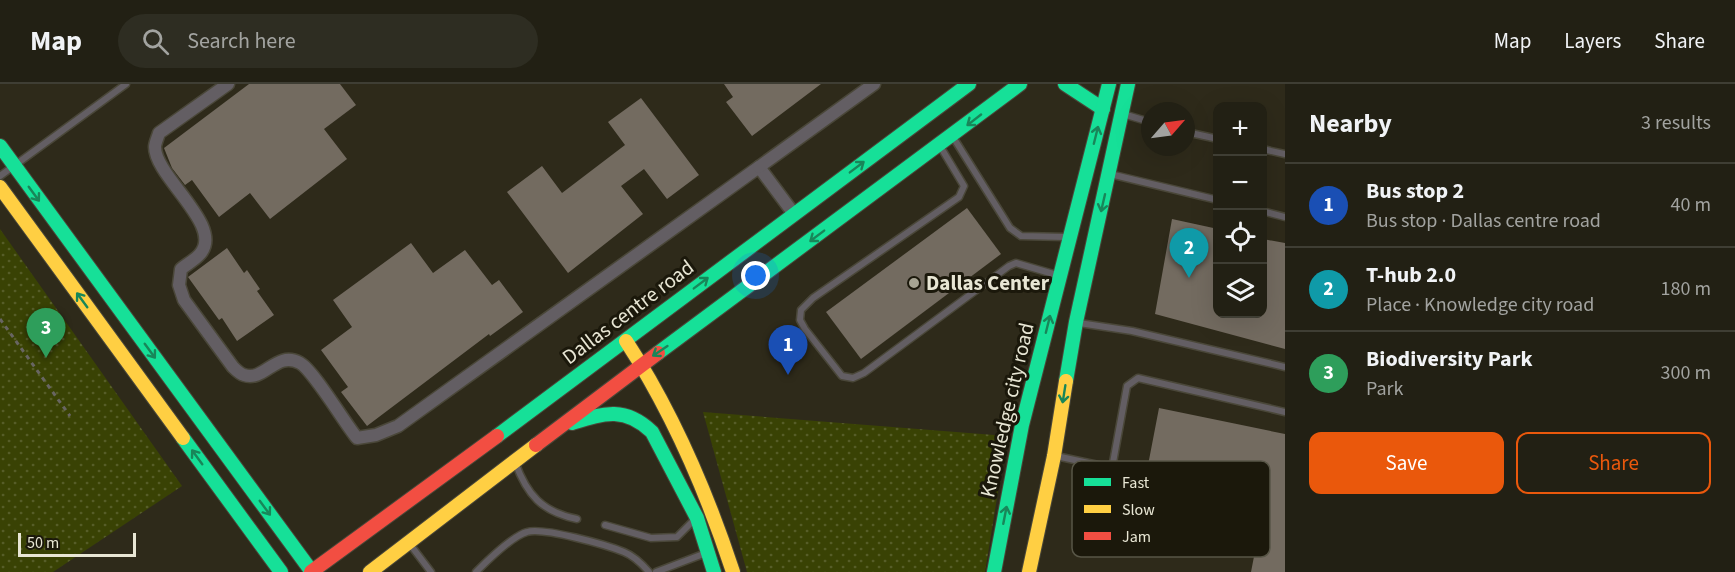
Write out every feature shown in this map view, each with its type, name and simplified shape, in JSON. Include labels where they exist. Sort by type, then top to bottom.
[{"type":"street","points":[[228,84],[159,134],[154,146],[159,162],[204,229],[204,245],[201,253],[181,269],[179,285],[184,300],[232,367],[244,375],[257,375],[286,359],[301,363],[310,371],[344,423],[357,438],[376,435],[398,426],[874,84]]},
{"type":"street","name":"Dallas centre road","points":[[312,572],[969,84]]},
{"type":"street","points":[[370,572],[642,364],[940,146],[1020,84]]},
{"type":"street","points":[[1065,84],[1103,109]]},
{"type":"street","name":"Knowledge city road","points":[[994,572],[1022,425],[1109,84]]},
{"type":"street","points":[[1029,572],[1054,456],[1076,322],[1128,84]]},
{"type":"street","points":[[0,146],[312,572]]},
{"type":"street","points":[[759,167],[794,214]]},
{"type":"street","points":[[0,187],[281,572]]},
{"type":"street","points":[[626,340],[668,411],[704,489],[733,572]]},
{"type":"street","points":[[562,426],[620,412],[644,423],[652,432],[697,518],[714,572]]},
{"type":"lane","points":[[0,176],[126,84]]},
{"type":"lane","points":[[1123,114],[1141,119]]},
{"type":"lane","points":[[1195,134],[1213,138]]},
{"type":"lane","points":[[953,136],[1010,228],[1021,236],[1070,237]]},
{"type":"lane","points":[[940,146],[964,186],[959,197],[813,298],[801,310],[800,320],[805,329],[842,376],[853,378],[864,373],[1009,266],[1016,263],[1060,276]]},
{"type":"lane","points":[[1267,150],[1285,154]]},
{"type":"lane","points":[[1109,174],[1213,199]]},
{"type":"lane","points":[[1267,213],[1285,217]]},
{"type":"lane","points":[[1076,322],[1132,331],[1285,367]]},
{"type":"lane","points":[[1113,461],[1127,386],[1138,378],[1285,412]]},
{"type":"lane","points":[[1054,456],[1078,461]]},
{"type":"lane","points":[[515,461],[522,482],[530,494],[559,515],[577,519]]},
{"type":"lane","points":[[605,525],[651,538],[677,537],[697,518]]},
{"type":"lane","points":[[476,572],[513,540],[527,532],[541,531],[624,552],[641,563],[649,572]]},
{"type":"lane","points":[[408,543],[431,572]]},
{"type":"lane","points":[[656,572],[708,552]]},
{"type":"path","points":[[0,319],[70,416]]},
{"type":"green space","points":[[0,229],[182,486],[53,572],[0,572]]},
{"type":"green space","points":[[703,412],[1007,436],[985,572],[747,572]]},
{"type":"building","points":[[249,84],[340,84],[356,105],[324,129],[347,159],[270,219],[250,193],[219,217],[192,180],[185,185],[172,168],[164,148]]},
{"type":"building","points":[[724,84],[821,84],[752,136],[726,102],[733,97]]},
{"type":"building","points":[[641,98],[699,175],[667,199],[644,169],[621,186],[643,214],[568,273],[507,192],[542,166],[562,193],[625,145],[608,122]]},
{"type":"building","name":"Dallas Center","points":[[967,208],[1001,254],[861,359],[826,312]]},
{"type":"building","points":[[1172,219],[1213,228],[1213,318],[1267,318],[1267,240],[1285,243],[1285,349],[1155,314]]},
{"type":"building","points":[[411,243],[433,273],[465,250],[492,285],[499,280],[523,312],[490,336],[489,334],[367,426],[341,392],[348,387],[321,350],[352,327],[333,300]]},
{"type":"building","points":[[227,248],[244,273],[247,270],[260,289],[257,291],[274,315],[237,341],[222,318],[219,320],[188,277]]},
{"type":"building","points":[[1159,408],[1285,434],[1285,572],[1251,572],[1254,557],[1270,557],[1270,461],[1149,461]]},
{"type":"traffic: fast","points":[[497,436],[969,84]]},
{"type":"traffic: fast","points":[[658,353],[1020,84]]},
{"type":"traffic: fast","points":[[1065,84],[1103,109]]},
{"type":"traffic: fast","points":[[994,572],[1022,425],[1109,84]]},
{"type":"traffic: fast","points":[[1066,381],[1076,322],[1128,84]]},
{"type":"traffic: fast","points":[[0,146],[312,572]]},
{"type":"traffic: fast","points":[[572,423],[604,415],[623,415],[633,418],[652,432],[697,518],[714,572]]},
{"type":"traffic: fast","points":[[183,438],[281,572]]},
{"type":"traffic: slow","points":[[0,187],[183,438]]},
{"type":"traffic: slow","points":[[626,341],[659,396],[687,453],[712,511],[733,572]]},
{"type":"traffic: slow","points":[[1029,572],[1054,456],[1066,381]]},
{"type":"traffic: slow","points":[[370,572],[536,445]]},
{"type":"traffic: jam","points":[[536,445],[658,353]]},
{"type":"traffic: jam","points":[[311,572],[497,436]]},
{"type":"place","name":"T-hub 2.0","points":[[1189,278]]},
{"type":"place","name":"Dallas Center","points":[[914,283]]},
{"type":"place","name":"Biodiversity Park","points":[[46,358]]},
{"type":"place","name":"Bus stop 2","points":[[788,375]]}]
